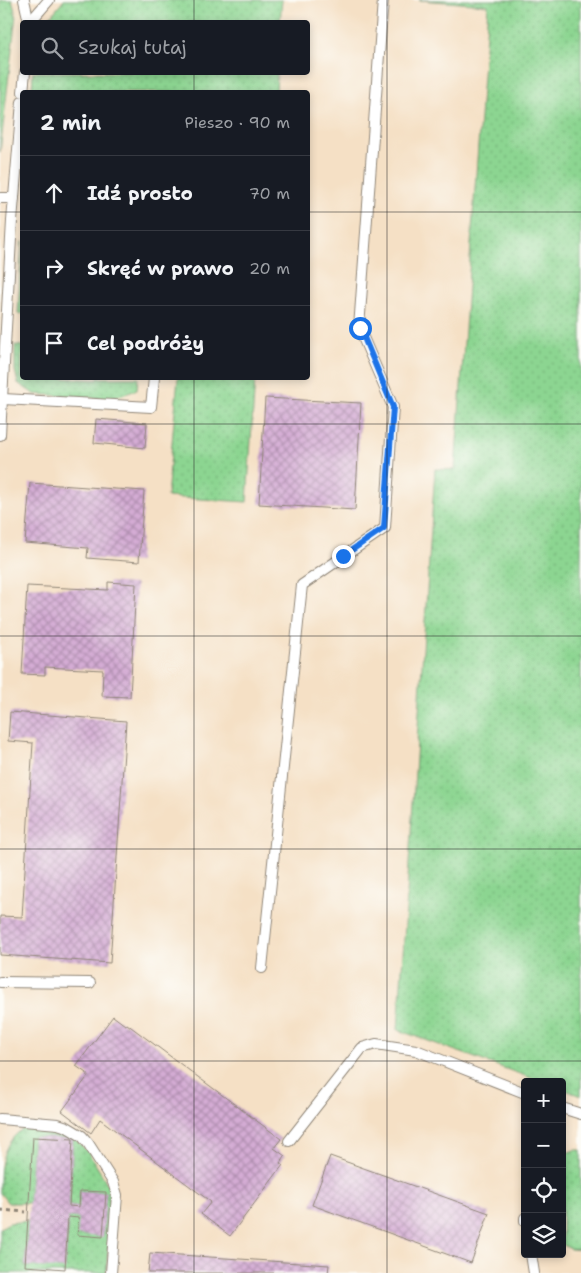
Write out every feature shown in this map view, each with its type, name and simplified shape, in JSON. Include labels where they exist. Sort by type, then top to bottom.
[{"type":"lane","points":[[24,0],[29,20]]},
{"type":"lane","points":[[31,20],[49,0]]},
{"type":"lane","points":[[262,968],[302,585],[384,528],[393,407],[360,328],[384,0]]},
{"type":"lane","points":[[23,90],[25,75]]},
{"type":"lane","points":[[0,435],[3,399],[5,253],[14,198],[20,126]]},
{"type":"lane","points":[[0,198],[14,198]]},
{"type":"lane","points":[[3,399],[151,407],[154,380]]},
{"type":"lane","points":[[0,982],[90,983]]},
{"type":"lane","points":[[289,1141],[362,1048],[376,1044],[416,1050],[521,1091]]},
{"type":"lane","points":[[566,1109],[581,1114]]},
{"type":"lane","points":[[0,1119],[58,1124],[82,1136],[88,1143],[113,1182],[117,1195],[111,1273]]},
{"type":"lane","points":[[532,1258],[534,1273]]},
{"type":"path","points":[[0,1210],[26,1212]]},
{"type":"green space","points":[[0,0],[12,0],[16,15],[0,152]]},
{"type":"green space","points":[[64,0],[282,0],[280,20],[48,20]]},
{"type":"green space","points":[[419,0],[581,0],[581,1096],[566,1090],[566,1078],[531,1078],[398,1030],[435,469],[455,470],[488,5]]},
{"type":"green space","points":[[33,75],[277,75],[276,90],[32,90]]},
{"type":"green space","points":[[20,278],[20,314],[18,314]]},
{"type":"green space","points":[[15,345],[20,346],[20,380],[138,380],[137,390],[110,399],[34,394],[18,383],[15,370]]},
{"type":"green space","points":[[178,380],[255,380],[247,502],[167,497]]},
{"type":"green space","points":[[23,1129],[59,1131],[73,1137],[88,1152],[110,1188],[110,1224],[106,1273],[0,1273],[0,1228],[9,1223],[28,1221],[25,1266],[65,1268],[68,1217],[79,1218],[78,1235],[103,1236],[106,1192],[80,1191],[79,1207],[69,1206],[73,1139],[33,1137],[29,1203],[8,1203],[0,1193],[0,1174],[3,1157],[15,1135]]},
{"type":"green space","points":[[574,1150],[581,1150],[581,1250],[570,1249],[566,1246],[566,1153]]},
{"type":"building","points":[[265,398],[361,403],[355,510],[259,504]]},
{"type":"building","points":[[96,419],[147,423],[145,448],[94,443]]},
{"type":"building","points":[[30,483],[144,491],[139,562],[87,558],[88,548],[25,543]]},
{"type":"building","points":[[108,582],[136,584],[130,697],[102,696],[103,670],[45,667],[45,675],[22,674],[27,586],[108,590]]},
{"type":"building","points":[[10,712],[126,721],[110,963],[0,955],[0,916],[22,917],[33,743],[8,741]]},
{"type":"building","points":[[113,1016],[125,1025],[127,1024],[281,1139],[274,1148],[285,1156],[280,1163],[283,1165],[230,1236],[201,1214],[211,1202],[100,1119],[91,1133],[62,1111],[89,1075],[76,1066]]},
{"type":"building","points":[[33,1137],[73,1139],[69,1206],[79,1207],[80,1191],[106,1192],[103,1237],[77,1235],[79,1218],[68,1217],[65,1269],[25,1266]]},
{"type":"building","points":[[330,1156],[489,1213],[471,1263],[312,1205]]},
{"type":"building","points":[[150,1253],[329,1265],[328,1273],[148,1273]]},
{"type":"route","points":[[343,556],[384,528],[393,407],[360,328]]}]
